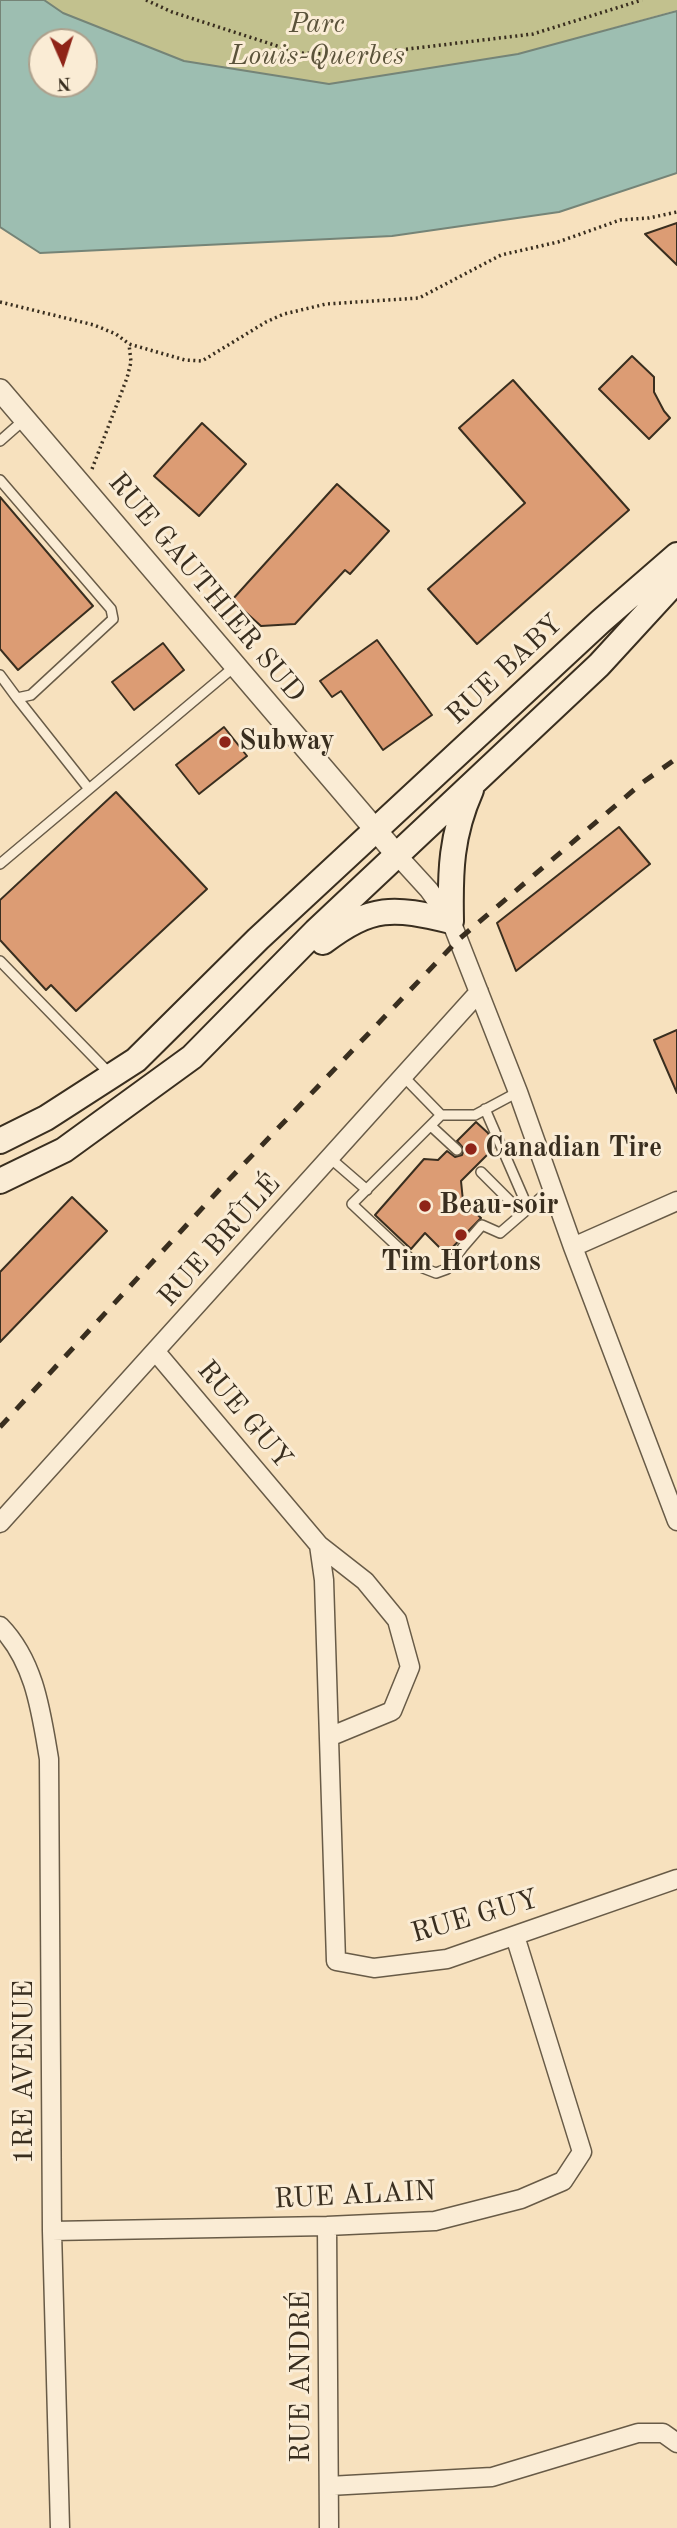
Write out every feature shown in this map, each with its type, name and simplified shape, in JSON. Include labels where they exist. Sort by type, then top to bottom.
[{"type":"main road","name":"RUE BABY","points":[[0,1141],[46,1118],[136,1060],[258,939],[601,621],[677,555]]},
{"type":"main road","points":[[0,1181],[64,1150],[192,1057],[316,931],[599,665],[677,580]]},
{"type":"main road","points":[[245,1003],[346,925],[361,917],[394,911],[451,921],[450,881],[454,836],[475,782]]},
{"type":"street","name":"RUE GAUTHIER SUD","points":[[0,390],[397,855]]},
{"type":"street","points":[[397,855],[429,890],[451,921],[518,1092],[573,1247],[677,1521]]},
{"type":"street","name":"RUE BRÛLÉ","points":[[0,1523],[479,992]]},
{"type":"street","points":[[573,1247],[677,1201]]},
{"type":"street","name":"RUE GUY","points":[[156,1352],[318,1545],[365,1581],[397,1620],[410,1667],[392,1711],[329,1737]]},
{"type":"street","name":"RUE GUY","points":[[318,1545],[324,1580],[336,1961],[374,1968],[447,1959],[677,1879]]},
{"type":"street","name":"1RE AVENUE","points":[[0,1626],[22,1657],[33,1680],[49,1759],[52,2231],[60,2528]]},
{"type":"street","name":"RUE ALAIN","points":[[52,2231],[327,2226],[435,2221],[522,2199],[563,2181],[582,2152],[515,1936]]},
{"type":"street","name":"RUE ANDRÉ","points":[[327,2226],[329,2528]]},
{"type":"street","points":[[329,2486],[492,2477],[638,2433],[663,2433],[677,2443]]},
{"type":"lane","points":[[0,440],[25,419]]},
{"type":"lane","points":[[0,480],[111,608],[113,620],[31,695],[17,698]]},
{"type":"lane","points":[[0,864],[236,666]]},
{"type":"lane","points":[[0,675],[89,789]]},
{"type":"lane","points":[[0,961],[111,1075]]},
{"type":"lane","points":[[403,1076],[441,1115]]},
{"type":"lane","points":[[518,1092],[475,1115],[441,1115],[352,1204],[418,1266],[436,1273],[447,1269],[482,1225],[500,1233],[552,1188]]},
{"type":"lane","points":[[485,1109],[525,1210]]},
{"type":"lane","points":[[430,1126],[457,1150]]},
{"type":"lane","points":[[330,1158],[367,1190]]},
{"type":"lane","points":[[481,1172],[525,1210]]},
{"type":"path","points":[[146,0],[172,12],[299,53],[358,55],[533,34],[642,0]]},
{"type":"path","points":[[0,302],[106,329],[130,344],[184,360],[202,361],[284,314],[326,304],[419,298],[500,255],[558,242],[620,220],[677,212]]},
{"type":"path","points":[[92,471],[127,378],[131,362],[130,344]]},
{"type":"green space","name":"Parc Louis-Querbes","points":[[44,0],[677,0],[677,10],[518,54],[329,84],[184,61],[63,13]]},
{"type":"shaded area","points":[[0,0],[44,0],[63,13],[184,61],[329,84],[518,54],[677,11],[677,173],[559,212],[392,236],[40,253],[0,227]]},
{"type":"building","points":[[677,223],[677,265],[645,234]]},
{"type":"building","points":[[632,356],[654,377],[654,392],[670,418],[649,439],[599,389]]},
{"type":"building","points":[[513,380],[629,510],[477,644],[428,589],[525,503],[459,428]]},
{"type":"building","points":[[202,423],[246,464],[199,516],[154,476]]},
{"type":"building","points":[[337,484],[389,531],[350,574],[345,570],[295,624],[261,626],[232,600]]},
{"type":"building","points":[[0,497],[93,606],[18,670],[0,649]]},
{"type":"building","points":[[377,640],[432,715],[383,750],[341,691],[332,697],[320,681]]},
{"type":"building","points":[[163,643],[184,670],[134,710],[112,682]]},
{"type":"building","points":[[224,727],[247,756],[199,794],[176,765]]},
{"type":"building","points":[[116,792],[207,889],[76,1011],[51,985],[46,990],[0,940],[0,900]]},
{"type":"building","points":[[619,827],[650,864],[516,971],[497,923]]},
{"type":"building","points":[[677,1030],[677,1093],[654,1040]]},
{"type":"building","name":"Beau-soir","points":[[476,1122],[488,1133],[494,1148],[461,1181],[463,1201],[481,1218],[446,1254],[425,1233],[411,1249],[375,1215],[424,1159],[438,1160],[447,1151],[455,1157],[462,1155],[464,1149],[457,1141]]},
{"type":"building","points":[[72,1197],[107,1231],[0,1342],[0,1272]]},
{"type":"railway","points":[[0,1427],[219,1190],[458,940],[642,783],[677,758]]},
{"type":"place","name":"Subway","points":[[225,742]]},
{"type":"place","name":"Canadian Tire","points":[[471,1149]]},
{"type":"place","name":"Beau-soir","points":[[425,1206]]},
{"type":"place","name":"Tim Hortons","points":[[461,1235]]}]
